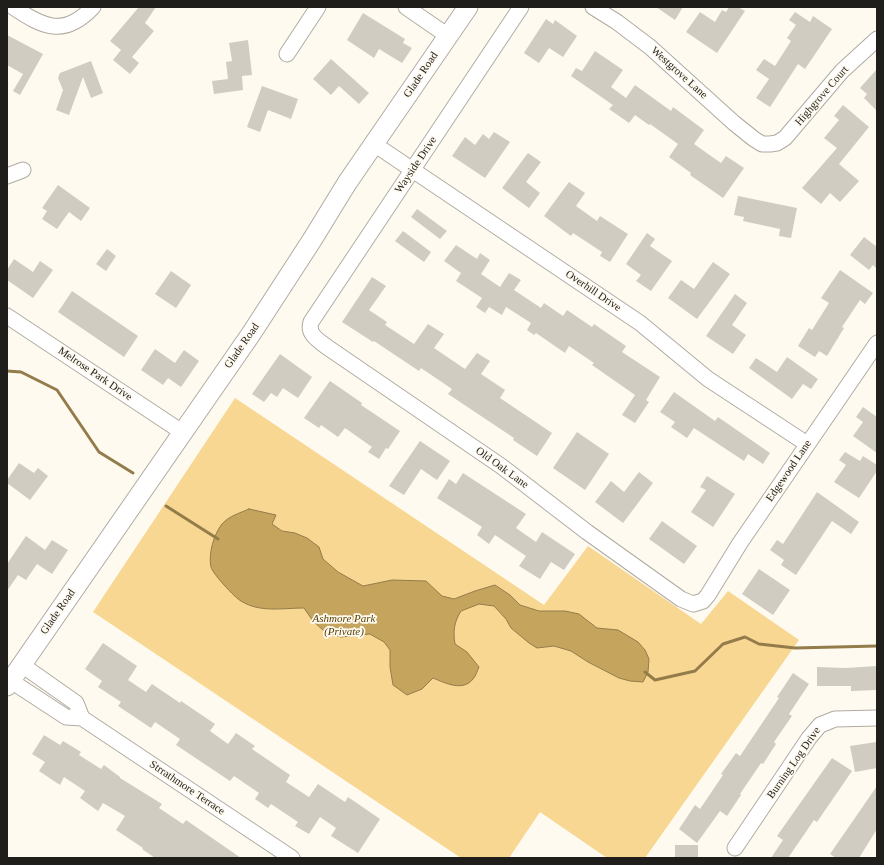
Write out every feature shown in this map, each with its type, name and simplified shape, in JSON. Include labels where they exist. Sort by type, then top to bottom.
[{"type":"main road","name":"Glade Road","points":[[12,680],[251,334],[347,183],[468,7]]},
{"type":"street","points":[[13,7],[29,18],[48,26],[63,26],[74,23],[85,16],[93,7]]},
{"type":"street","points":[[287,54],[318,7]]},
{"type":"street","points":[[406,7],[448,36]]},
{"type":"street","name":"Wayside Drive","points":[[311,322],[521,7]]},
{"type":"street","name":"Westgrove Lane","points":[[593,7],[617,22],[650,47],[734,123],[762,144]]},
{"type":"street","name":"Highgrove Court","points":[[762,144],[777,143],[785,138],[842,71],[877,39]]},
{"type":"street","name":"Overhill Drive","points":[[374,144],[640,323],[708,379],[807,444]]},
{"type":"street","points":[[7,176],[23,170]]},
{"type":"street","name":"Melrose Park Drive","points":[[7,316],[182,432]]},
{"type":"street","name":"Old Oak Lane","points":[[311,322],[309,328],[311,334],[326,347],[500,466],[587,532],[681,599],[693,604],[703,601]]},
{"type":"street","name":"Edgewood Lane","points":[[703,601],[740,543],[877,343]]},
{"type":"street","name":"Strrathmore Terrace","points":[[12,680],[66,717],[82,718],[292,858]]},
{"type":"street","name":"Burning Log Drive","points":[[735,848],[809,738],[820,725],[835,719],[877,718]]},
{"type":"green space","name":"Ashmore Park (Private)","points":[[235,398],[544,605],[588,546],[701,624],[728,591],[799,640],[645,858],[607,858],[540,812],[509,858],[461,858],[93,612]]},
{"type":"shaded area","points":[[249,509],[276,515],[272,524],[282,531],[295,533],[307,538],[319,547],[323,559],[338,572],[363,586],[392,580],[426,581],[442,596],[454,599],[495,585],[510,595],[520,605],[539,611],[565,611],[579,614],[597,628],[618,630],[638,642],[645,650],[649,659],[648,672],[643,682],[630,681],[619,678],[588,662],[571,651],[554,646],[537,648],[511,628],[506,619],[494,606],[479,604],[461,611],[455,623],[454,631],[455,644],[467,652],[479,667],[474,678],[469,683],[459,686],[448,684],[433,678],[422,689],[407,695],[393,685],[390,667],[390,650],[384,642],[370,634],[341,637],[324,631],[313,621],[304,608],[272,609],[248,605],[238,599],[219,580],[212,570],[210,562],[212,544],[216,533],[222,524],[228,519]]},
{"type":"building","points":[[139,7],[156,7],[145,23],[154,31],[132,57],[139,63],[130,74],[113,60],[121,50],[110,41]]},
{"type":"building","points":[[656,7],[683,7],[675,20]]},
{"type":"building","points":[[729,7],[738,7],[745,11],[717,53],[686,32],[700,12],[715,22],[722,10],[726,12]]},
{"type":"building","points":[[795,12],[810,22],[813,16],[832,29],[805,69],[798,64],[770,107],[756,98],[769,79],[756,70],[764,59],[775,66],[791,41],[787,38],[796,25],[789,20]]},
{"type":"building","points":[[363,13],[405,39],[403,43],[412,48],[402,63],[379,49],[374,58],[347,40]]},
{"type":"building","points":[[546,19],[553,24],[555,20],[577,36],[563,57],[549,48],[539,63],[524,53]]},
{"type":"building","points":[[7,35],[43,54],[20,95],[13,91],[23,74],[7,65]]},
{"type":"building","points":[[248,40],[252,75],[242,76],[243,90],[214,94],[212,81],[228,79],[226,62],[232,61],[229,43]]},
{"type":"building","points":[[595,51],[623,70],[611,87],[626,98],[635,85],[671,111],[673,107],[704,130],[694,144],[721,163],[726,156],[744,168],[723,198],[690,175],[691,173],[669,157],[678,144],[635,115],[629,123],[609,109],[613,105],[571,76],[576,68],[582,71]]},
{"type":"building","points":[[331,59],[369,93],[359,104],[339,86],[331,95],[313,79]]},
{"type":"building","points":[[91,61],[103,93],[91,98],[83,77],[69,115],[56,110],[63,90],[58,78],[60,73]]},
{"type":"building","points":[[877,69],[877,111],[864,98],[867,94],[860,88]]},
{"type":"building","points":[[262,86],[298,99],[291,119],[268,110],[260,132],[247,127]]},
{"type":"building","points":[[843,105],[869,127],[839,164],[859,181],[840,202],[830,193],[821,204],[802,188],[837,148],[824,138],[839,120],[834,116]]},
{"type":"building","points":[[494,132],[510,142],[485,178],[452,156],[465,137],[475,145],[483,134],[489,139]]},
{"type":"building","points":[[528,153],[541,162],[526,182],[540,193],[529,208],[502,188]]},
{"type":"building","points":[[569,182],[585,193],[576,206],[597,221],[600,216],[628,234],[610,262],[600,256],[602,252],[573,233],[571,236],[544,216]]},
{"type":"building","points":[[58,185],[90,208],[81,221],[69,212],[57,229],[42,219],[47,211],[42,208]]},
{"type":"building","points":[[738,196],[797,208],[791,238],[779,236],[780,229],[743,221],[744,217],[734,215]]},
{"type":"building","points":[[417,209],[447,231],[440,239],[411,217]]},
{"type":"building","points":[[403,231],[431,252],[424,262],[395,241]]},
{"type":"building","points":[[647,233],[655,239],[650,246],[672,261],[651,291],[636,281],[641,275],[626,264]]},
{"type":"building","points":[[864,237],[877,247],[877,269],[873,265],[869,270],[850,255]]},
{"type":"building","points":[[456,245],[477,259],[480,253],[490,260],[481,274],[500,287],[509,273],[521,280],[514,290],[541,308],[544,303],[563,316],[567,310],[592,327],[594,324],[626,346],[622,352],[660,377],[646,400],[649,402],[635,423],[622,415],[635,395],[592,365],[594,363],[569,346],[565,353],[536,333],[534,335],[527,330],[531,323],[506,307],[502,315],[489,307],[485,313],[476,307],[482,298],[456,281],[461,273],[444,261]]},
{"type":"building","points":[[107,249],[116,256],[106,271],[96,264]]},
{"type":"building","points":[[14,259],[33,272],[40,261],[53,270],[33,298],[7,280],[7,270]]},
{"type":"building","points":[[713,262],[730,274],[697,319],[668,298],[681,280],[694,289]]},
{"type":"building","points":[[840,270],[873,293],[865,304],[860,300],[842,327],[844,328],[827,356],[819,351],[815,357],[798,346],[809,328],[812,330],[829,303],[821,298]]},
{"type":"building","points":[[171,271],[191,285],[176,308],[155,294]]},
{"type":"building","points":[[372,277],[386,286],[369,310],[387,322],[385,325],[414,344],[428,324],[444,334],[434,348],[465,369],[477,353],[490,361],[481,374],[505,390],[500,398],[552,433],[537,456],[513,440],[514,438],[448,394],[452,389],[421,368],[419,371],[342,322]]},
{"type":"building","points":[[72,291],[138,336],[124,357],[58,312]]},
{"type":"building","points":[[735,294],[747,303],[732,325],[746,335],[733,354],[706,336]]},
{"type":"building","points":[[155,349],[175,363],[184,350],[199,361],[181,387],[168,378],[163,385],[141,370]]},
{"type":"building","points":[[280,354],[312,377],[298,398],[283,388],[277,397],[271,393],[264,402],[252,394]]},
{"type":"building","points":[[787,357],[818,379],[811,389],[803,384],[792,399],[749,368],[756,358],[777,372]]},
{"type":"building","points":[[330,381],[362,403],[361,405],[400,431],[379,459],[368,452],[372,447],[345,428],[338,437],[321,425],[319,428],[304,418]]},
{"type":"building","points":[[674,392],[715,421],[718,417],[770,453],[763,464],[748,454],[744,461],[694,428],[687,438],[671,427],[675,422],[660,412]]},
{"type":"building","points":[[863,407],[877,417],[877,453],[853,436],[863,422],[856,417]]},
{"type":"building","points":[[577,432],[609,454],[585,490],[553,468]]},
{"type":"building","points":[[420,441],[450,461],[437,480],[421,469],[404,495],[389,486]]},
{"type":"building","points":[[845,452],[860,461],[863,456],[877,465],[877,471],[859,498],[834,482],[846,465],[839,460]]},
{"type":"building","points":[[19,463],[34,473],[38,468],[48,476],[30,500],[7,483],[7,480]]},
{"type":"building","points":[[639,472],[653,483],[623,523],[595,502],[611,481],[624,492]]},
{"type":"building","points":[[463,473],[526,514],[516,528],[536,542],[542,532],[575,554],[564,570],[551,562],[540,579],[519,566],[526,556],[495,535],[489,544],[477,535],[482,527],[437,498],[449,479],[456,484]]},
{"type":"building","points":[[707,476],[735,494],[713,527],[691,512],[706,490],[700,487]]},
{"type":"building","points":[[817,492],[859,522],[851,534],[832,521],[796,575],[781,565],[784,560],[770,550],[777,540],[783,544]]},
{"type":"building","points":[[662,521],[697,546],[684,564],[649,539]]},
{"type":"building","points":[[26,536],[45,550],[52,540],[68,550],[52,574],[37,564],[26,580],[18,575],[7,591],[7,564]]},
{"type":"building","points":[[759,569],[790,590],[773,615],[742,594]]},
{"type":"building","points":[[103,643],[137,666],[128,680],[146,692],[152,684],[180,703],[181,701],[215,724],[210,731],[228,744],[236,733],[255,746],[252,749],[290,775],[286,782],[309,797],[318,784],[345,802],[348,797],[380,819],[358,853],[331,836],[336,828],[320,817],[309,834],[295,826],[298,822],[271,804],[268,808],[255,799],[259,793],[234,776],[230,781],[176,745],[180,739],[155,722],[151,728],[118,706],[121,702],[98,687],[102,681],[85,669]]},
{"type":"building","points":[[877,666],[877,690],[851,691],[851,686],[817,686],[817,667],[846,668]]},
{"type":"building","points":[[793,673],[809,684],[789,714],[792,716],[774,742],[776,744],[763,764],[761,763],[727,816],[720,811],[697,843],[679,829],[695,805],[700,809],[723,775],[721,774],[736,753],[740,756],[779,698],[777,697]]},
{"type":"building","points":[[44,735],[60,745],[63,741],[81,752],[79,755],[101,769],[104,765],[120,778],[162,804],[159,808],[183,824],[186,820],[241,858],[155,858],[116,830],[125,816],[103,803],[98,811],[80,798],[85,791],[64,777],[60,785],[39,771],[45,762],[32,754]]},
{"type":"building","points":[[876,742],[877,768],[855,772],[850,746]]},
{"type":"building","points":[[832,758],[852,771],[817,822],[814,820],[788,858],[771,858],[783,840],[777,836]]},
{"type":"building","points":[[877,786],[877,829],[859,858],[836,858],[830,854]]},
{"type":"building","points":[[675,845],[698,845],[698,858],[675,858]]},
{"type":"waterway","points":[[7,371],[21,372],[57,390],[99,452],[133,473]]},
{"type":"waterway","points":[[166,506],[218,539]]},
{"type":"waterway","points":[[645,672],[655,680],[695,671],[723,644],[745,637],[759,644],[795,648],[877,646]]}]
